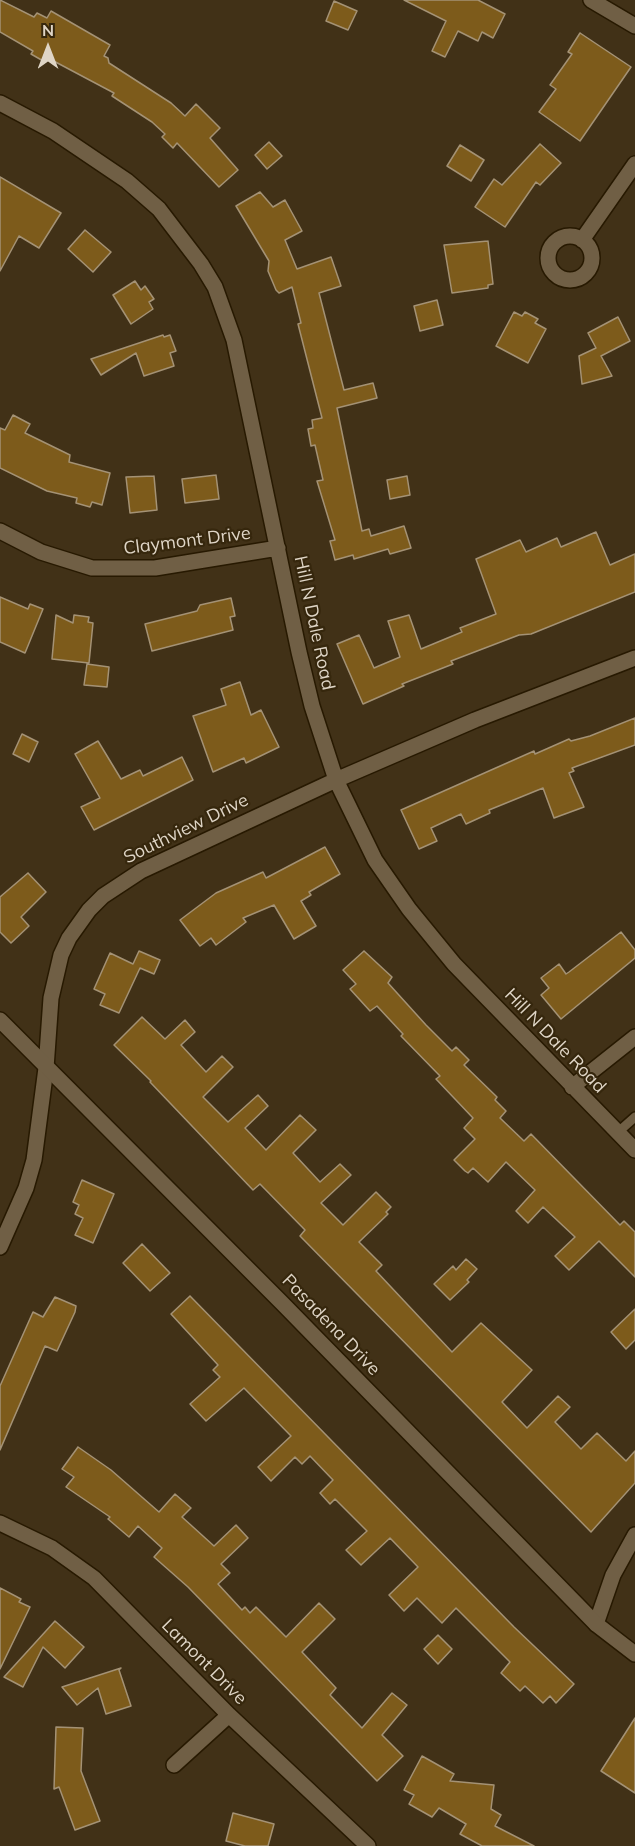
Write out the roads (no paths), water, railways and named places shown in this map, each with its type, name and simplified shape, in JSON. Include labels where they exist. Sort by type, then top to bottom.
[{"type":"street","points":[[591,0],[635,26]]},
{"type":"street","name":"Hill N Dale Road","points":[[0,102],[53,131],[128,181],[159,209],[201,264],[215,287],[234,340],[312,706],[336,780],[375,860],[409,909],[454,963],[572,1088],[635,1150]]},
{"type":"street","points":[[582,240],[635,164]]},
{"type":"street","name":"Claymont Drive","points":[[0,531],[41,552],[92,568],[155,568],[278,548]]},
{"type":"street","name":"Southview Drive","points":[[0,1247],[26,1188],[34,1160],[55,976],[69,938],[89,910],[120,884],[141,871],[336,780],[474,720],[635,658]]},
{"type":"street","name":"Pasadena Drive","points":[[0,1020],[596,1624],[635,1654]]},
{"type":"street","points":[[572,1088],[635,1037]]},
{"type":"street","name":"Lamont Drive","points":[[0,1523],[52,1548],[94,1578],[229,1715],[368,1846]]},
{"type":"street","points":[[596,1624],[613,1575],[635,1535]]},
{"type":"street","points":[[174,1766],[229,1715]]},
{"type":"lane","points":[[617,1133],[635,1117]]}]
